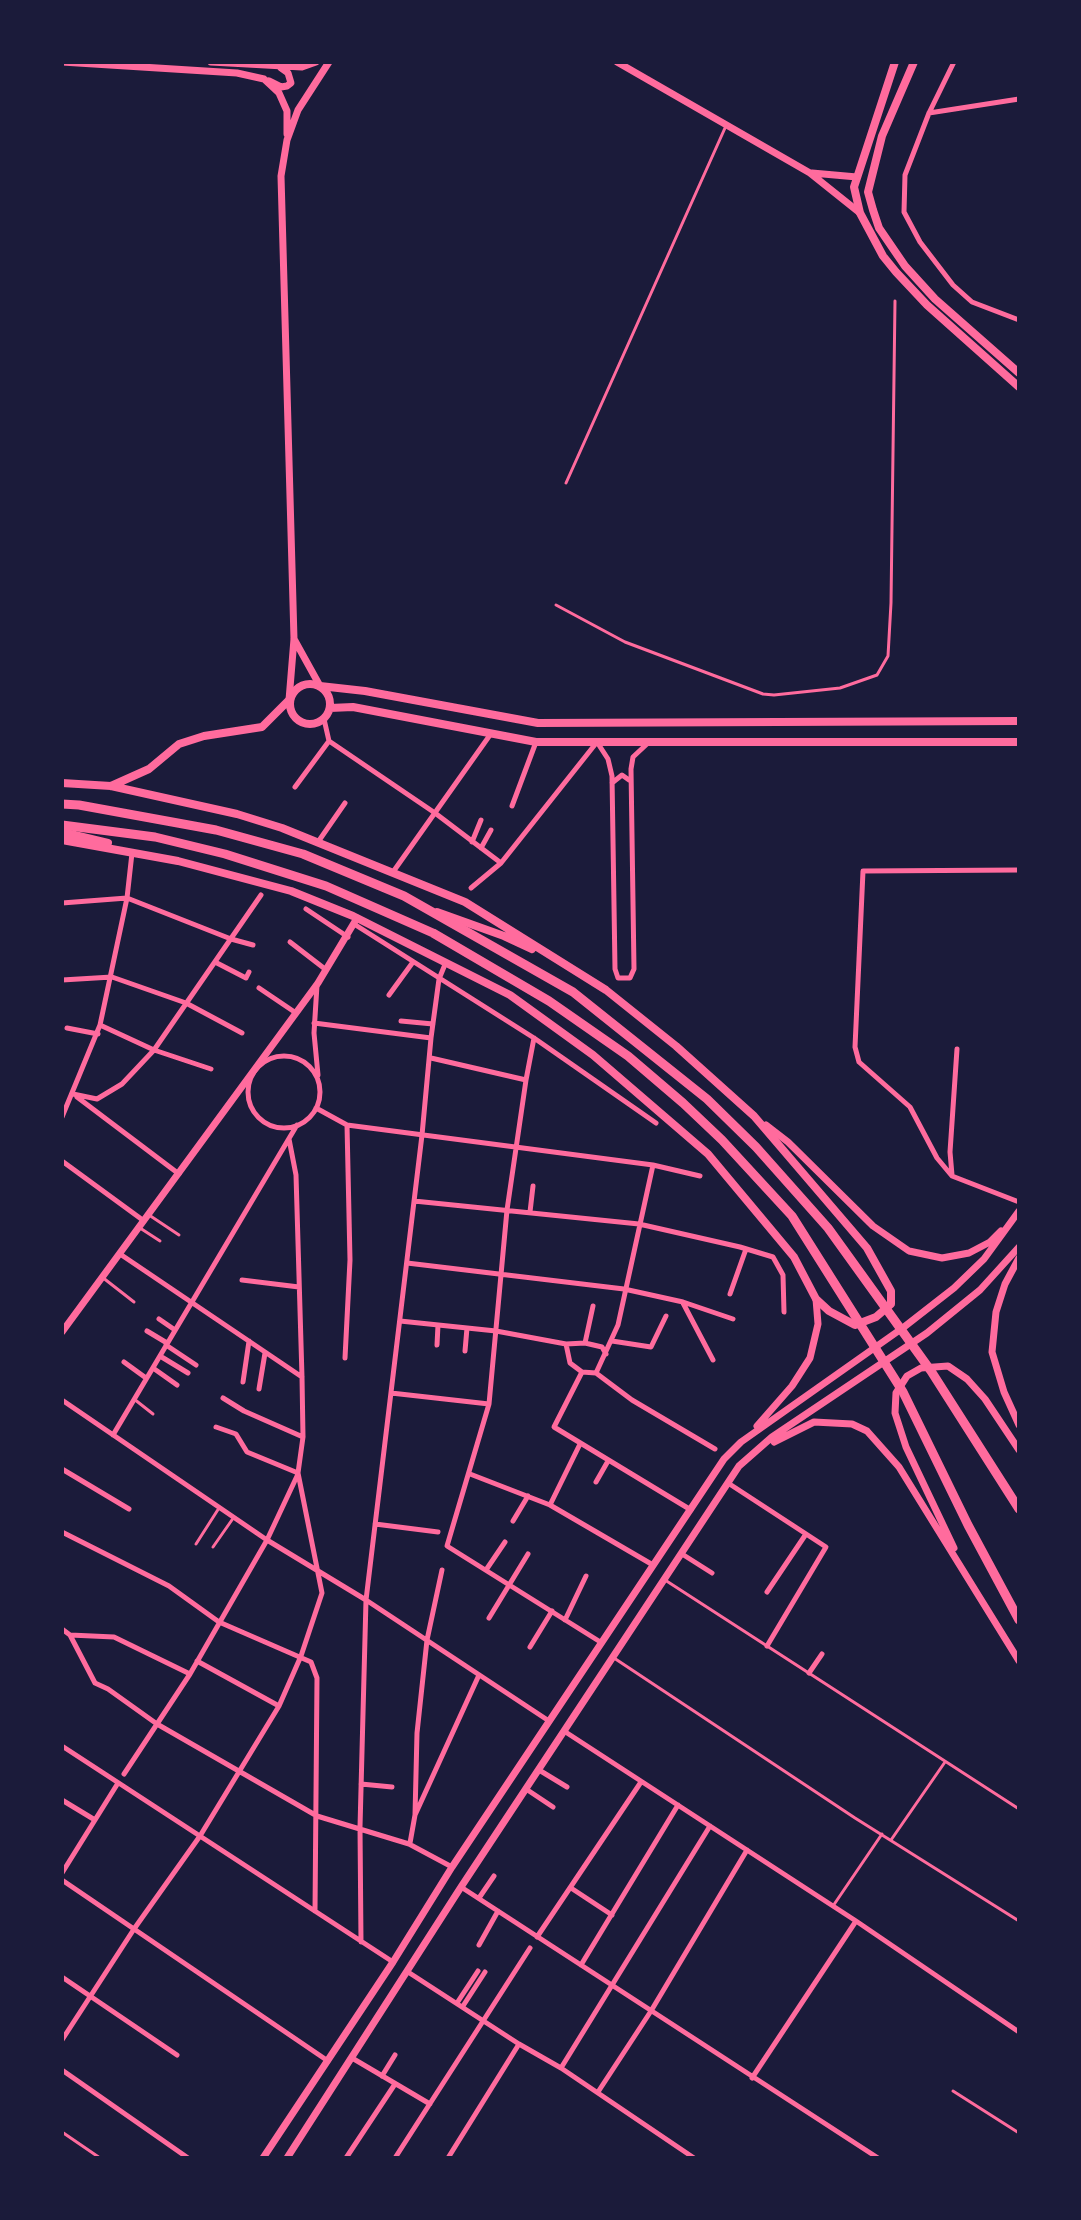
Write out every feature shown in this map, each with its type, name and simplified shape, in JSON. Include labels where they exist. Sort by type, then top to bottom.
[{"type":"highway","points":[[62,804],[216,830],[303,854],[404,896],[573,992],[679,1075],[756,1147],[828,1228],[931,1371],[1019,1509]]},
{"type":"highway","points":[[62,825],[155,837],[225,854],[326,886],[433,933],[549,1001],[628,1056],[722,1140],[792,1216],[808,1239],[903,1392],[1019,1620]]},
{"type":"main road","points":[[62,62],[237,73],[264,79],[281,87],[291,83],[284,69],[272,66]]},
{"type":"main road","points":[[211,62],[302,67],[316,62]]},
{"type":"main road","points":[[287,140],[298,110],[329,62]]},
{"type":"main road","points":[[617,62],[810,173],[860,213]]},
{"type":"main road","points":[[895,62],[854,187],[860,213],[883,256],[896,272],[927,305],[1019,387]]},
{"type":"main road","points":[[914,62],[882,136],[871,175],[868,192],[873,210],[892,249],[935,299],[1019,373]]},
{"type":"main road","points":[[264,79],[279,93],[287,111],[287,140],[281,176],[294,639],[289,700],[291,712],[300,722],[312,724],[324,719],[330,708],[328,695],[294,639]]},
{"type":"main road","points":[[810,173],[857,177]]},
{"type":"main road","points":[[111,786],[149,769],[179,744],[204,736],[262,727],[296,689],[307,683],[538,723],[1019,721]]},
{"type":"main road","points":[[360,709],[357,700],[365,691]]},
{"type":"main road","points":[[330,708],[360,709],[536,742],[1019,742]]},
{"type":"main road","points":[[62,783],[111,786],[237,814],[318,842],[465,902],[606,990],[788,1142],[873,1226],[909,1251],[942,1258],[969,1253],[990,1242],[1012,1222]]},
{"type":"main road","points":[[62,832],[291,891],[510,995],[593,1055],[708,1154],[794,1257],[816,1299],[829,1311],[855,1325],[876,1317],[891,1304],[891,1291],[867,1248],[754,1116]]},
{"type":"main road","points":[[62,840],[178,861]]},
{"type":"main road","points":[[430,910],[504,936],[572,969]]},
{"type":"main road","points":[[62,1332],[318,983],[356,921]]},
{"type":"main road","points":[[748,1437],[954,1288],[984,1259],[1019,1211]]},
{"type":"main road","points":[[287,2158],[461,1887],[739,1466],[772,1437],[927,1333],[980,1290],[1019,1247]]},
{"type":"main road","points":[[1019,1258],[1005,1284],[996,1312],[992,1352],[1004,1392],[1019,1425]]},
{"type":"main road","points":[[263,2158],[452,1867],[724,1459],[748,1437],[792,1386],[810,1358],[818,1324],[816,1299]]},
{"type":"main road","points":[[969,1579],[906,1447],[895,1413],[896,1393],[907,1376],[921,1368],[948,1366],[967,1379],[985,1399],[1019,1450]]},
{"type":"main road","points":[[739,1466],[780,1437],[814,1422],[852,1424],[867,1431],[899,1467],[1019,1661]]},
{"type":"main road","points":[[550,1721],[564,1731]]},
{"type":"main road","points":[[393,1962],[408,1972]]},
{"type":"street","points":[[954,62],[929,113],[905,175],[904,212],[920,242],[953,285],[972,302],[1019,320]]},
{"type":"street","points":[[929,113],[1019,99]]},
{"type":"street","points":[[324,719],[329,741],[435,813],[501,863]]},
{"type":"street","points":[[393,872],[490,735]]},
{"type":"street","points":[[295,787],[329,741]]},
{"type":"street","points":[[471,888],[501,863],[597,742],[608,759],[612,783],[615,969],[618,978],[630,978],[634,969],[633,757],[639,749],[653,741]]},
{"type":"street","points":[[512,806],[536,742]]},
{"type":"street","points":[[612,783],[622,775],[628,777],[631,784]]},
{"type":"street","points":[[318,842],[345,803]]},
{"type":"street","points":[[472,842],[481,820]]},
{"type":"street","points":[[481,848],[491,830]]},
{"type":"street","points":[[62,1117],[98,1034],[127,898],[132,852]]},
{"type":"street","points":[[1019,870],[863,871],[855,1047],[859,1062],[910,1107],[937,1158],[952,1176],[1019,1202]]},
{"type":"street","points":[[73,1094],[97,1099],[122,1084],[154,1050],[261,895]]},
{"type":"street","points":[[62,903],[127,898],[253,945]]},
{"type":"street","points":[[306,909],[348,937]]},
{"type":"street","points":[[356,921],[656,1123]]},
{"type":"street","points":[[290,942],[325,969]]},
{"type":"street","points":[[215,962],[246,978],[249,972]]},
{"type":"street","points":[[389,995],[413,962]]},
{"type":"street","points":[[361,1942],[360,1827],[366,1600],[431,1038],[439,979],[446,962]]},
{"type":"street","points":[[62,980],[112,977],[186,1003],[242,1033]]},
{"type":"street","points":[[318,983],[314,1023],[318,1080],[319,1099],[316,1108],[305,1121],[278,1128],[268,1125],[253,1112],[248,1094],[253,1072],[273,1058],[292,1056],[308,1065],[318,1080]]},
{"type":"street","points":[[259,988],[296,1013]]},
{"type":"street","points":[[401,1021],[433,1024]]},
{"type":"street","points":[[314,1023],[431,1038]]},
{"type":"street","points":[[100,1025],[154,1050],[211,1069]]},
{"type":"street","points":[[67,1028],[98,1034]]},
{"type":"street","points":[[534,1038],[507,1210],[489,1404],[447,1546],[602,1643]]},
{"type":"street","points":[[952,1176],[950,1152],[957,1049]]},
{"type":"street","points":[[431,1058],[526,1080]]},
{"type":"street","points":[[73,1094],[179,1174]]},
{"type":"street","points":[[316,1108],[347,1125],[653,1165],[700,1176]]},
{"type":"street","points":[[113,1435],[297,1125]]},
{"type":"street","points":[[345,1358],[350,1260],[347,1125]]},
{"type":"street","points":[[124,1774],[190,1674],[267,1540],[298,1473],[303,1437],[302,1377],[296,1175],[289,1139]]},
{"type":"street","points":[[62,1161],[144,1221]]},
{"type":"street","points":[[596,1373],[618,1325],[653,1165]]},
{"type":"street","points":[[530,1212],[533,1186]]},
{"type":"street","points":[[414,1201],[639,1224],[773,1257],[783,1275],[784,1312]]},
{"type":"street","points":[[730,1294],[746,1249]]},
{"type":"street","points":[[120,1254],[302,1377]]},
{"type":"street","points":[[407,1263],[624,1289],[683,1302],[733,1319]]},
{"type":"street","points":[[242,1280],[299,1287]]},
{"type":"street","points":[[683,1302],[713,1360]]},
{"type":"street","points":[[585,1343],[593,1306]]},
{"type":"street","points":[[612,1341],[651,1347],[666,1316]]},
{"type":"street","points":[[159,1319],[175,1330]]},
{"type":"street","points":[[400,1321],[496,1331],[566,1344],[585,1343],[602,1347],[606,1354]]},
{"type":"street","points":[[437,1345],[438,1325]]},
{"type":"street","points":[[465,1351],[467,1328]]},
{"type":"street","points":[[147,1331],[196,1365]]},
{"type":"street","points":[[243,1382],[249,1341]]},
{"type":"street","points":[[566,1344],[570,1363],[582,1372],[596,1373],[632,1400],[715,1449]]},
{"type":"street","points":[[259,1389],[265,1353]]},
{"type":"street","points":[[160,1356],[188,1373]]},
{"type":"street","points":[[124,1362],[146,1378]]},
{"type":"street","points":[[153,1368],[177,1385]]},
{"type":"street","points":[[582,1372],[554,1427],[691,1510]]},
{"type":"street","points":[[391,1393],[489,1404]]},
{"type":"street","points":[[223,1398],[244,1411],[303,1437]]},
{"type":"street","points":[[62,1400],[267,1540],[366,1600],[550,1721]]},
{"type":"street","points":[[216,1427],[236,1434],[247,1452],[298,1473]]},
{"type":"street","points":[[550,1505],[580,1444]]},
{"type":"street","points":[[596,1482],[608,1461]]},
{"type":"street","points":[[62,1469],[129,1509]]},
{"type":"street","points":[[62,2040],[240,1774],[279,1706],[301,1656],[322,1593],[298,1473]]},
{"type":"street","points":[[470,1474],[550,1505],[654,1566]]},
{"type":"street","points":[[728,1483],[826,1547],[767,1646]]},
{"type":"street","points":[[513,1521],[528,1496]]},
{"type":"street","points":[[375,1524],[438,1532]]},
{"type":"street","points":[[62,1532],[169,1586],[219,1622],[311,1662],[317,1678],[315,1911]]},
{"type":"street","points":[[767,1592],[806,1534]]},
{"type":"street","points":[[486,1570],[505,1542]]},
{"type":"street","points":[[489,1618],[528,1554]]},
{"type":"street","points":[[682,1554],[712,1573]]},
{"type":"street","points":[[409,1844],[415,1815],[417,1733],[427,1640],[442,1570]]},
{"type":"street","points":[[565,1620],[586,1576]]},
{"type":"street","points":[[530,1647],[552,1611]]},
{"type":"street","points":[[62,1629],[70,1635],[95,1683],[157,1724],[317,1816],[409,1844],[452,1867]]},
{"type":"street","points":[[70,1635],[114,1637],[190,1674]]},
{"type":"street","points":[[809,1673],[822,1654]]},
{"type":"street","points":[[197,1661],[279,1706]]},
{"type":"street","points":[[415,1815],[479,1675]]},
{"type":"street","points":[[564,1731],[856,1921],[1019,2032]]},
{"type":"street","points":[[62,1746],[393,1962]]},
{"type":"street","points":[[539,1770],[567,1787]]},
{"type":"street","points":[[537,1937],[642,1781]]},
{"type":"street","points":[[62,1873],[118,1783]]},
{"type":"street","points":[[361,1784],[392,1787]]},
{"type":"street","points":[[526,1789],[553,1807]]},
{"type":"street","points":[[62,1800],[95,1820]]},
{"type":"street","points":[[581,1965],[678,1805]]},
{"type":"street","points":[[561,2068],[710,1826]]},
{"type":"street","points":[[598,2092],[651,2011],[747,1850]]},
{"type":"street","points":[[479,1898],[494,1876]]},
{"type":"street","points":[[62,1880],[328,2062]]},
{"type":"street","points":[[461,1887],[878,2158]]},
{"type":"street","points":[[571,1888],[612,1915]]},
{"type":"street","points":[[479,1945],[498,1911]]},
{"type":"street","points":[[752,2078],[856,1921]]},
{"type":"street","points":[[395,2158],[530,1948]]},
{"type":"street","points":[[460,2005],[482,1971]]},
{"type":"street","points":[[408,1972],[598,2092],[694,2158]]},
{"type":"street","points":[[62,1977],[177,2055]]},
{"type":"street","points":[[448,2158],[519,2044]]},
{"type":"street","points":[[382,2076],[395,2055]]},
{"type":"street","points":[[351,2057],[430,2104]]},
{"type":"street","points":[[62,2070],[188,2158]]},
{"type":"street","points":[[346,2158],[395,2084]]},
{"type":"lane","points":[[566,483],[726,124]]},
{"type":"lane","points":[[556,605],[625,642],[763,694],[840,688],[877,675],[888,656],[891,603],[895,301]]},
{"type":"lane","points":[[144,1221],[179,1235]]},
{"type":"lane","points":[[144,1221],[160,1241]]},
{"type":"lane","points":[[102,1277],[134,1302]]},
{"type":"lane","points":[[134,1399],[153,1414]]},
{"type":"lane","points":[[196,1544],[219,1508]]},
{"type":"lane","points":[[213,1547],[234,1517]]},
{"type":"lane","points":[[665,1580],[1019,1809]]},
{"type":"lane","points":[[614,1658],[1019,1921]]},
{"type":"lane","points":[[891,1840],[945,1762]]},
{"type":"lane","points":[[833,1906],[882,1834]]},
{"type":"lane","points":[[953,2091],[1019,2133]]},
{"type":"lane","points":[[62,2132],[100,2158]]}]
